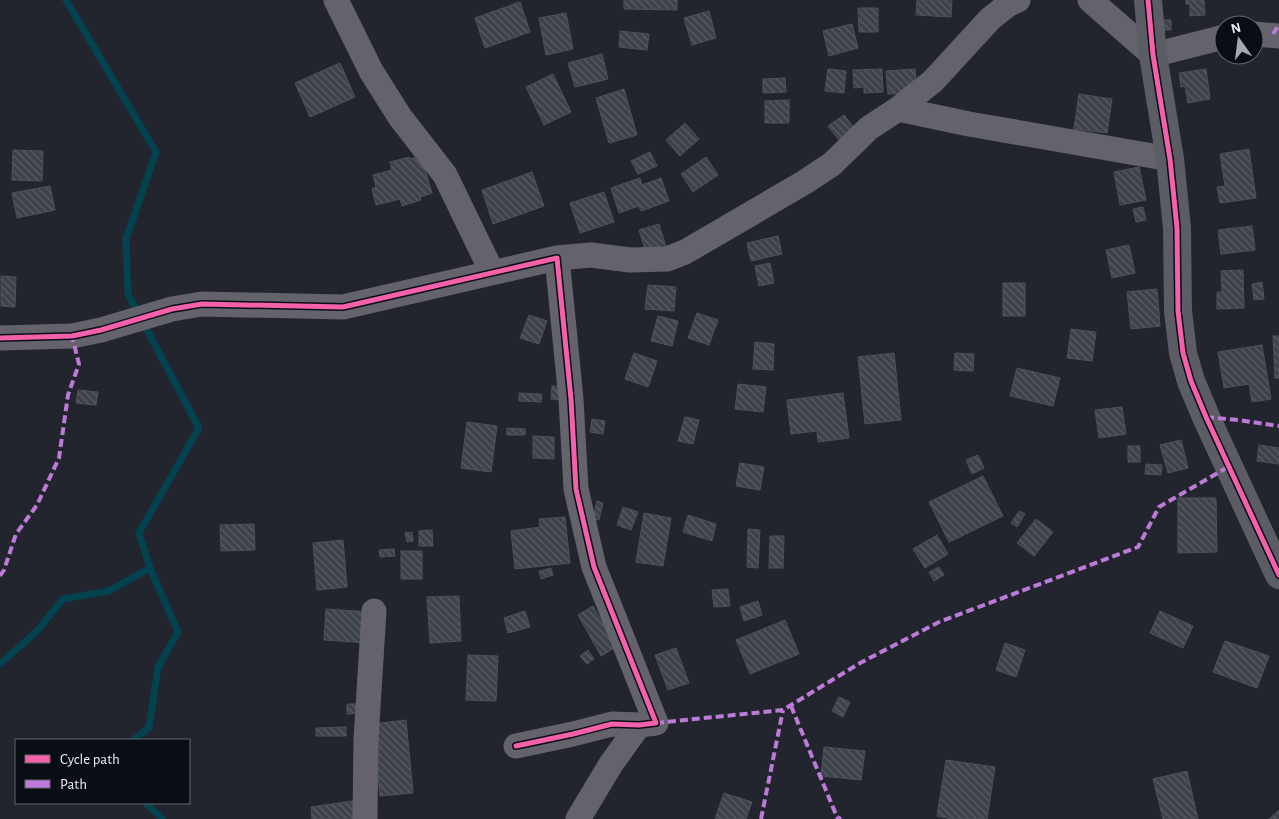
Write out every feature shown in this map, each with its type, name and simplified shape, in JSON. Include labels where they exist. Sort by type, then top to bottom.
[{"type":"street","points":[[336,0],[371,71],[400,117],[444,175],[492,272]]},
{"type":"street","points":[[0,338],[72,336],[102,330],[172,309],[202,304],[344,307],[557,258],[591,254],[630,260],[667,259],[685,252],[812,178],[832,164],[869,128],[898,109],[933,81],[990,19],[1009,4],[1018,0]]},
{"type":"street","points":[[1090,0],[1153,55]]},
{"type":"street","points":[[1148,0],[1153,55],[1170,159],[1177,228],[1178,311],[1183,353],[1191,380],[1206,417],[1279,575]]},
{"type":"street","points":[[1264,35],[1279,36]]},
{"type":"street","points":[[1153,55],[1214,40]]},
{"type":"street","points":[[898,109],[969,124],[1170,159]]},
{"type":"street","points":[[516,746],[612,724],[638,725],[656,723],[594,567],[576,489],[571,399],[557,258]]},
{"type":"street","points":[[365,819],[366,739],[374,611]]},
{"type":"street","points":[[578,819],[611,764],[638,725]]},
{"type":"building","points":[[624,0],[677,0],[677,10],[624,9]]},
{"type":"building","points":[[917,0],[952,0],[951,17],[916,15]]},
{"type":"building","points":[[1186,0],[1204,0],[1205,15],[1190,16],[1190,4],[1186,4]]},
{"type":"building","points":[[520,2],[530,32],[485,48],[475,18]]},
{"type":"building","points":[[858,8],[878,8],[878,32],[859,32]]},
{"type":"building","points":[[709,11],[716,38],[692,45],[684,18]]},
{"type":"building","points":[[566,13],[573,49],[546,55],[539,18]]},
{"type":"building","points":[[1161,20],[1171,20],[1171,30],[1162,30]]},
{"type":"building","points":[[852,24],[858,48],[829,56],[823,31]]},
{"type":"building","points":[[620,31],[649,34],[647,50],[619,47]]},
{"type":"building","points":[[602,54],[608,79],[575,87],[568,63]]},
{"type":"building","points":[[340,63],[355,97],[310,117],[295,83]]},
{"type":"building","points":[[828,69],[846,71],[844,93],[825,91]]},
{"type":"building","points":[[882,69],[883,92],[864,93],[864,87],[854,88],[853,70]]},
{"type":"building","points":[[915,69],[917,89],[909,93],[888,94],[886,71]]},
{"type":"building","points":[[1206,69],[1210,99],[1188,103],[1185,86],[1181,87],[1179,73]]},
{"type":"building","points":[[553,74],[571,112],[544,125],[526,87]]},
{"type":"building","points":[[785,78],[786,92],[763,93],[763,79]]},
{"type":"building","points":[[624,89],[637,135],[609,143],[596,98]]},
{"type":"building","points":[[1079,94],[1112,99],[1107,133],[1074,129]]},
{"type":"building","points":[[789,100],[789,123],[765,123],[765,101]]},
{"type":"building","points":[[844,115],[859,134],[843,145],[828,126]]},
{"type":"building","points":[[685,123],[699,139],[680,156],[666,140]]},
{"type":"building","points":[[1249,149],[1256,198],[1220,203],[1217,187],[1225,186],[1220,154]]},
{"type":"building","points":[[13,150],[43,151],[42,181],[12,180]]},
{"type":"building","points":[[650,152],[657,166],[638,174],[631,161]]},
{"type":"building","points":[[421,156],[432,193],[420,197],[421,200],[402,206],[400,199],[376,205],[372,189],[376,187],[373,175],[392,170],[390,162]]},
{"type":"building","points":[[706,157],[718,175],[693,192],[681,174]]},
{"type":"building","points":[[1139,167],[1146,200],[1120,205],[1114,172]]},
{"type":"building","points":[[532,172],[544,206],[493,224],[482,190]]},
{"type":"building","points":[[640,178],[642,185],[661,178],[669,201],[641,211],[639,206],[619,213],[611,188]]},
{"type":"building","points":[[50,186],[55,210],[17,218],[12,193]]},
{"type":"building","points":[[604,192],[614,222],[580,233],[570,203]]},
{"type":"building","points":[[1143,207],[1146,220],[1136,222],[1133,209]]},
{"type":"building","points":[[659,224],[666,247],[646,253],[639,230]]},
{"type":"building","points":[[1252,226],[1255,250],[1221,254],[1218,230]]},
{"type":"building","points":[[778,236],[782,254],[751,261],[747,243]]},
{"type":"building","points":[[1129,245],[1135,273],[1112,278],[1106,250]]},
{"type":"building","points":[[770,263],[774,283],[759,286],[755,266]]},
{"type":"building","points":[[1243,270],[1244,308],[1217,309],[1217,292],[1222,292],[1221,271]]},
{"type":"building","points":[[1,276],[16,277],[15,307],[1,306]]},
{"type":"building","points":[[1262,282],[1264,299],[1254,300],[1252,284]]},
{"type":"building","points":[[1003,283],[1025,283],[1025,316],[1003,316]]},
{"type":"building","points":[[648,285],[676,287],[674,311],[645,309]]},
{"type":"building","points":[[1157,289],[1160,326],[1131,329],[1127,292]]},
{"type":"building","points":[[697,313],[718,320],[709,345],[688,338]]},
{"type":"building","points":[[529,315],[547,321],[539,344],[520,338]]},
{"type":"building","points":[[658,316],[678,321],[672,346],[651,341]]},
{"type":"building","points":[[1071,329],[1096,332],[1092,361],[1067,358]]},
{"type":"building","points":[[1273,336],[1279,336],[1279,378],[1275,378]]},
{"type":"building","points":[[755,342],[774,344],[773,370],[753,369]]},
{"type":"building","points":[[1262,345],[1271,399],[1252,402],[1249,384],[1224,388],[1218,352]]},
{"type":"building","points":[[634,353],[657,361],[648,387],[625,379]]},
{"type":"building","points":[[894,353],[901,420],[865,424],[858,357]]},
{"type":"building","points":[[955,353],[974,354],[973,371],[954,370]]},
{"type":"building","points":[[1017,368],[1060,378],[1053,406],[1010,396]]},
{"type":"building","points":[[738,384],[766,387],[763,412],[735,409]]},
{"type":"building","points":[[552,386],[565,387],[564,400],[551,399]]},
{"type":"building","points":[[78,390],[98,392],[96,405],[76,403]]},
{"type":"building","points":[[519,393],[542,394],[541,402],[519,401]]},
{"type":"building","points":[[843,393],[849,438],[818,442],[817,431],[791,434],[787,400]]},
{"type":"building","points":[[1122,407],[1126,434],[1099,438],[1095,410]]},
{"type":"building","points":[[685,417],[699,420],[693,444],[678,441]]},
{"type":"building","points":[[592,419],[605,421],[603,434],[590,432]]},
{"type":"building","points":[[467,422],[497,426],[491,472],[461,468]]},
{"type":"building","points":[[507,428],[525,429],[525,435],[507,435]]},
{"type":"building","points":[[533,436],[554,437],[554,459],[533,458]]},
{"type":"building","points":[[1181,440],[1188,468],[1168,473],[1160,445]]},
{"type":"building","points":[[1259,445],[1279,448],[1279,464],[1257,461]]},
{"type":"building","points":[[1128,446],[1140,446],[1140,462],[1128,462]]},
{"type":"building","points":[[978,455],[984,468],[972,474],[966,460]]},
{"type":"building","points":[[740,463],[764,467],[760,490],[736,486]]},
{"type":"building","points":[[1146,464],[1162,465],[1161,475],[1145,474]]},
{"type":"building","points":[[983,476],[1003,516],[949,542],[929,502]]},
{"type":"building","points":[[1178,498],[1216,498],[1217,552],[1178,553]]},
{"type":"building","points":[[597,501],[603,503],[599,520],[593,519]]},
{"type":"building","points":[[623,507],[638,512],[631,530],[617,525]]},
{"type":"building","points":[[1019,511],[1025,514],[1017,527],[1011,523]]},
{"type":"building","points":[[644,513],[671,518],[663,566],[636,562]]},
{"type":"building","points":[[688,515],[716,524],[712,541],[683,532]]},
{"type":"building","points":[[565,517],[570,563],[515,569],[511,531],[540,527],[539,519]]},
{"type":"building","points":[[1036,519],[1053,532],[1034,556],[1017,543]]},
{"type":"building","points":[[254,524],[255,550],[221,551],[220,525]]},
{"type":"building","points":[[748,529],[760,530],[758,568],[747,567]]},
{"type":"building","points":[[432,530],[433,546],[419,546],[419,531]]},
{"type":"building","points":[[412,532],[413,541],[407,542],[405,533]]},
{"type":"building","points":[[937,535],[948,554],[925,568],[913,549]]},
{"type":"building","points":[[770,536],[784,536],[783,568],[769,568]]},
{"type":"building","points":[[343,540],[347,587],[317,590],[313,543]]},
{"type":"building","points":[[394,549],[395,556],[380,557],[379,550]]},
{"type":"building","points":[[401,551],[422,551],[422,579],[401,579]]},
{"type":"building","points":[[939,567],[944,575],[934,581],[929,572]]},
{"type":"building","points":[[551,568],[553,575],[541,579],[539,571]]},
{"type":"building","points":[[728,589],[730,606],[714,607],[712,590]]},
{"type":"building","points":[[459,596],[461,641],[430,643],[427,597]]},
{"type":"building","points":[[758,601],[762,615],[744,621],[740,607]]},
{"type":"building","points":[[593,606],[616,647],[601,656],[578,615]]},
{"type":"building","points":[[326,609],[370,612],[368,643],[324,640]]},
{"type":"building","points":[[525,611],[530,627],[508,633],[504,618]]},
{"type":"building","points":[[1160,611],[1193,626],[1183,648],[1150,633]]},
{"type":"building","points":[[785,620],[799,654],[750,674],[736,640]]},
{"type":"building","points":[[1225,641],[1269,656],[1257,688],[1213,672]]},
{"type":"building","points":[[1005,643],[1025,650],[1016,677],[996,670]]},
{"type":"building","points":[[676,648],[689,683],[668,690],[655,655]]},
{"type":"building","points":[[588,650],[594,659],[587,664],[580,656]]},
{"type":"building","points":[[468,655],[498,656],[496,701],[466,700]]},
{"type":"building","points":[[839,697],[850,702],[843,717],[832,711]]},
{"type":"building","points":[[347,704],[362,704],[362,713],[347,714]]},
{"type":"building","points":[[406,720],[413,793],[380,796],[373,724]]},
{"type":"building","points":[[346,727],[346,736],[316,736],[316,728]]},
{"type":"building","points":[[824,747],[865,751],[861,780],[821,776]]},
{"type":"building","points":[[946,760],[995,767],[987,819],[952,819],[937,816]]},
{"type":"building","points":[[1187,771],[1198,819],[1163,819],[1153,779]]},
{"type":"building","points":[[724,793],[752,802],[746,819],[715,819]]},
{"type":"building","points":[[353,801],[355,819],[312,819],[311,807]]},
{"type":"building","points":[[1279,810],[1279,819],[1269,819]]},
{"type":"waterway","points":[[66,0],[156,152],[126,239],[128,294],[199,428],[139,533],[150,568],[178,632],[158,667],[149,728],[134,739]]},
{"type":"waterway","points":[[0,664],[37,631],[63,599],[109,591],[150,568]]},
{"type":"waterway","points":[[147,804],[162,819]]},
{"type":"marked path","points":[[1273,34],[1279,25]]},
{"type":"marked path","points":[[0,576],[4,570],[16,534],[37,505],[59,458],[68,395],[79,364],[72,336]]},
{"type":"marked path","points":[[1206,417],[1279,426]]},
{"type":"marked path","points":[[656,723],[783,710],[860,663],[939,622],[1138,547],[1159,507],[1228,467]]},
{"type":"marked path","points":[[791,706],[837,817],[841,819]]},
{"type":"marked path","points":[[761,819],[783,710]]},
{"type":"cycle path","points":[[1148,0],[1153,55],[1170,159],[1177,228],[1178,311],[1183,353],[1191,381],[1206,417],[1279,575]]},
{"type":"cycle path","points":[[0,338],[72,336],[101,330],[172,309],[202,304],[343,307],[557,258],[571,399],[576,489],[594,567],[656,723],[639,725],[612,724],[516,746]]}]
